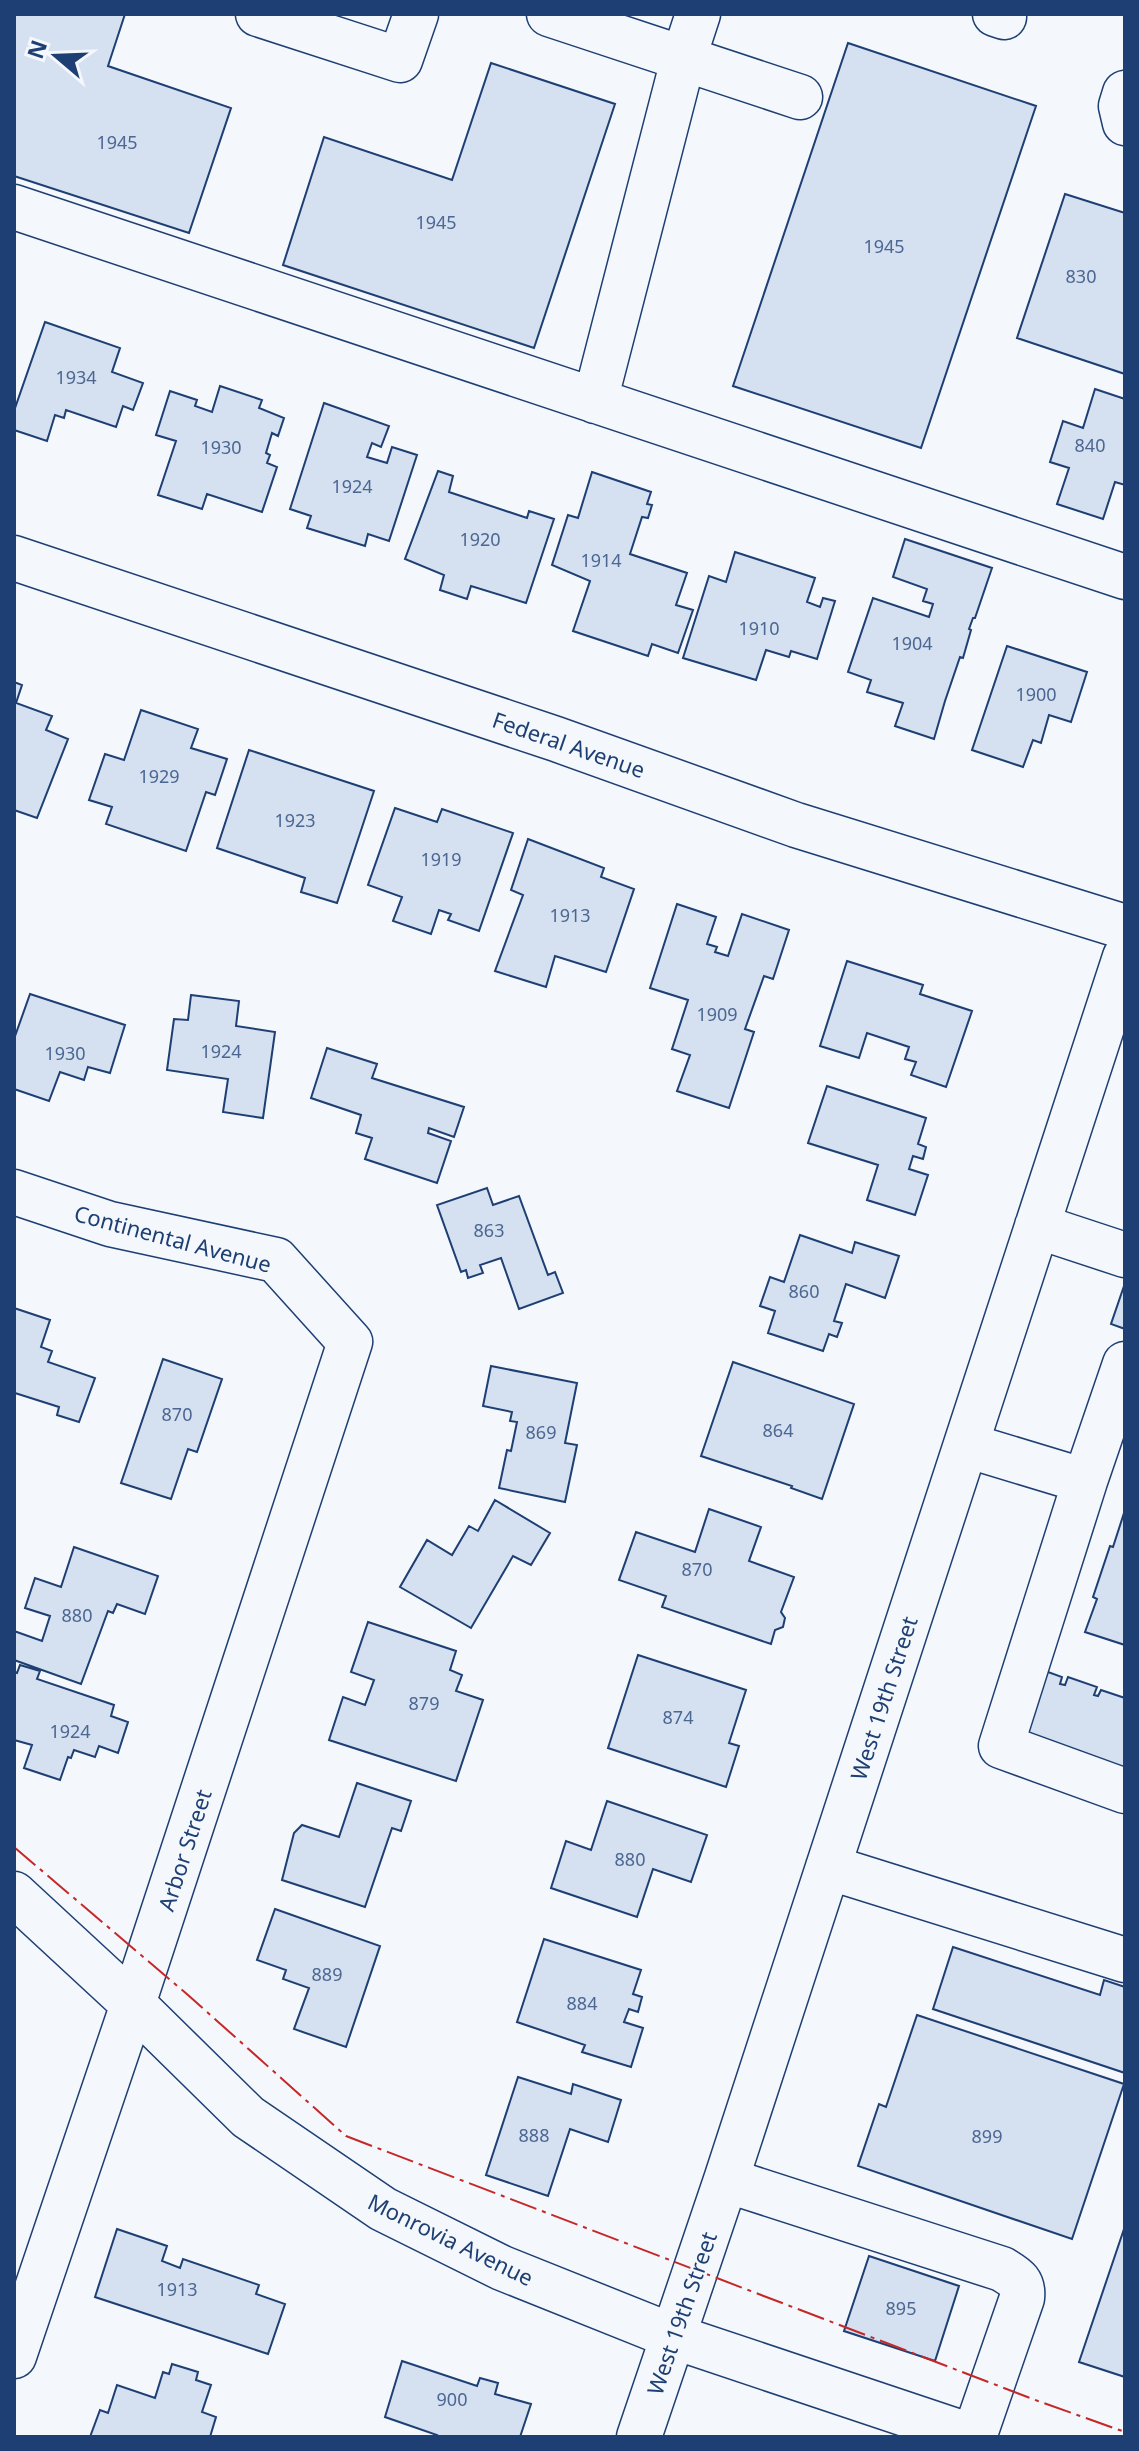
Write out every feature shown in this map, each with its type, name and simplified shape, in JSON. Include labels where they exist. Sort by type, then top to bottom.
[{"type":"street","points":[[258,14],[400,60],[416,14]]},
{"type":"street","points":[[549,14],[800,97]]},
{"type":"street","points":[[595,401],[683,60],[698,14]]},
{"type":"street","points":[[1125,93],[1121,106],[1125,123]]},
{"type":"street","points":[[14,207],[1125,577]]},
{"type":"street","name":"Federal Avenue","points":[[14,558],[556,739],[796,825],[1125,927]]},
{"type":"street","name":"West 19th Street","points":[[639,2437],[726,2180],[1037,1226],[1114,1030],[1125,957]]},
{"type":"street","name":"Continental Avenue","points":[[14,1192],[110,1224],[276,1260],[350,1342]]},
{"type":"street","points":[[1037,1226],[1125,1255]]},
{"type":"street","name":"Arbor Street","points":[[14,2356],[350,1342]]},
{"type":"street","points":[[1125,1364],[1001,1746],[1125,1791]]},
{"type":"street","points":[[966,1445],[1085,1481]]},
{"type":"street","points":[[828,1867],[1125,1960]]},
{"type":"street","name":"Monrovia Avenue","points":[[14,1894],[133,2004],[248,2117],[383,2209],[502,2268],[672,2336],[923,2429],[974,2437]]},
{"type":"street","points":[[726,2180],[1002,2269],[1020,2281],[1022,2298],[974,2437]]},
{"type":"building","points":[[14,14],[125,14],[108,66],[231,108],[189,233],[14,176]]},
{"type":"building","points":[[848,43],[1036,106],[921,448],[733,386]]},
{"type":"building","points":[[491,63],[615,104],[534,348],[283,265],[324,137],[452,180]]},
{"type":"building","points":[[1065,194],[1125,213],[1125,374],[1017,338]]},
{"type":"building","points":[[45,322],[120,348],[112,372],[143,383],[133,410],[123,406],[116,427],[66,410],[64,418],[55,415],[47,441],[14,430],[14,411]]},
{"type":"building","points":[[220,386],[262,400],[259,408],[284,418],[278,436],[272,433],[266,453],[270,455],[267,463],[277,467],[262,512],[207,494],[202,509],[158,495],[176,441],[156,435],[170,391],[197,400],[195,406],[212,412]]},
{"type":"building","points":[[1095,389],[1125,399],[1125,485],[1115,482],[1103,519],[1057,504],[1069,468],[1050,462],[1063,421],[1083,428]]},
{"type":"building","points":[[324,403],[389,426],[381,447],[372,443],[367,457],[387,463],[392,447],[417,455],[389,541],[368,534],[365,546],[307,528],[311,516],[290,509]]},
{"type":"building","points":[[438,471],[453,476],[449,492],[527,518],[529,511],[554,519],[526,603],[471,586],[467,599],[440,590],[444,575],[405,559]]},
{"type":"building","points":[[592,472],[651,492],[647,504],[652,505],[648,518],[642,517],[630,554],[687,573],[676,605],[693,610],[678,653],[652,644],[648,656],[573,631],[590,581],[552,565],[568,515],[578,518]]},
{"type":"building","points":[[905,539],[992,568],[934,739],[895,726],[903,703],[867,692],[871,680],[848,672],[873,598],[929,617],[933,604],[923,601],[927,589],[893,577]]},
{"type":"building","points":[[735,552],[815,578],[807,602],[820,607],[823,598],[835,601],[817,659],[791,651],[789,657],[766,650],[756,680],[683,658],[709,576],[726,582]]},
{"type":"building","points":[[1007,646],[1087,672],[1071,722],[1049,715],[1041,743],[1033,740],[1023,767],[972,750]]},
{"type":"building","points":[[14,682],[22,685],[16,703],[52,716],[46,730],[68,739],[37,818],[14,810]]},
{"type":"building","points":[[141,710],[198,729],[191,748],[227,759],[215,795],[206,792],[186,851],[106,824],[112,807],[89,800],[105,754],[124,760]]},
{"type":"building","points":[[249,750],[374,791],[337,903],[301,892],[305,878],[217,848]]},
{"type":"building","points":[[395,808],[437,822],[442,809],[513,833],[479,931],[448,920],[451,914],[439,910],[431,934],[393,921],[402,897],[368,885]]},
{"type":"building","points":[[528,839],[604,868],[601,877],[634,889],[606,972],[555,956],[546,987],[495,971],[523,895],[511,890]]},
{"type":"building","points":[[677,904],[716,917],[707,944],[717,947],[715,952],[728,956],[742,914],[789,930],[773,979],[764,976],[745,1029],[754,1032],[729,1108],[677,1091],[690,1055],[672,1049],[688,1000],[650,988]]},
{"type":"building","points":[[847,961],[923,985],[920,994],[972,1011],[946,1087],[911,1075],[916,1062],[905,1059],[909,1047],[867,1033],[859,1058],[820,1046]]},
{"type":"building","points":[[30,994],[125,1025],[110,1073],[88,1067],[84,1080],[60,1072],[49,1101],[14,1089],[14,1039]]},
{"type":"building","points":[[191,995],[239,1001],[236,1026],[275,1032],[263,1118],[223,1112],[228,1079],[167,1070],[174,1019],[188,1020]]},
{"type":"building","points":[[327,1048],[377,1064],[372,1078],[464,1107],[454,1137],[429,1128],[428,1133],[451,1141],[437,1183],[365,1159],[372,1138],[356,1133],[361,1115],[311,1098]]},
{"type":"building","points":[[827,1086],[926,1118],[918,1144],[926,1147],[923,1159],[913,1156],[909,1169],[928,1175],[915,1215],[867,1200],[878,1165],[808,1143]]},
{"type":"building","points":[[487,1188],[493,1205],[519,1196],[548,1275],[555,1272],[563,1293],[519,1309],[501,1258],[480,1265],[483,1273],[468,1278],[466,1270],[461,1272],[437,1205]]},
{"type":"building","points":[[800,1235],[852,1253],[855,1242],[899,1256],[885,1298],[846,1284],[834,1321],[842,1323],[837,1337],[829,1334],[823,1351],[768,1333],[775,1311],[760,1306],[770,1277],[784,1282]]},
{"type":"building","points":[[1125,1283],[1125,1329],[1111,1324]]},
{"type":"building","points":[[14,1308],[50,1320],[41,1347],[52,1351],[48,1362],[95,1378],[79,1422],[57,1415],[59,1407],[15,1393],[14,1396]]},
{"type":"building","points":[[163,1359],[222,1379],[197,1452],[188,1449],[171,1499],[121,1483]]},
{"type":"building","points":[[733,1362],[854,1404],[822,1499],[701,1456]]},
{"type":"building","points":[[491,1366],[577,1383],[565,1443],[577,1445],[565,1502],[499,1488],[517,1422],[510,1421],[512,1412],[483,1406]]},
{"type":"building","points":[[495,1500],[550,1533],[531,1565],[513,1556],[471,1628],[400,1587],[427,1540],[452,1555],[469,1526],[478,1531]]},
{"type":"building","points":[[709,1509],[761,1527],[749,1561],[794,1577],[781,1612],[785,1618],[783,1627],[775,1630],[771,1644],[662,1607],[666,1596],[619,1580],[636,1532],[695,1552]]},
{"type":"building","points":[[1124,1513],[1125,1645],[1085,1632],[1097,1599],[1093,1597]]},
{"type":"building","points":[[74,1547],[158,1576],[145,1614],[117,1604],[113,1613],[108,1611],[81,1684],[14,1660],[14,1631],[42,1641],[50,1616],[25,1608],[35,1578],[61,1587]]},
{"type":"building","points":[[368,1622],[456,1651],[450,1670],[462,1675],[456,1691],[483,1700],[456,1781],[329,1740],[343,1697],[365,1705],[374,1680],[351,1672]]},
{"type":"building","points":[[638,1655],[746,1690],[729,1743],[739,1746],[726,1787],[608,1748]]},
{"type":"building","points":[[20,1665],[40,1671],[37,1679],[114,1705],[111,1716],[128,1722],[118,1753],[99,1746],[95,1757],[74,1750],[71,1758],[68,1757],[60,1780],[24,1768],[32,1745],[14,1740],[14,1672],[17,1673]]},
{"type":"building","points":[[1037,1668],[1062,1677],[1060,1684],[1065,1685],[1068,1677],[1097,1687],[1094,1695],[1098,1696],[1101,1690],[1125,1698],[1125,1774],[1014,1738]]},
{"type":"building","points":[[357,1783],[411,1801],[401,1831],[392,1828],[365,1907],[282,1880],[294,1833],[302,1825],[339,1837]]},
{"type":"building","points":[[607,1801],[707,1835],[691,1882],[653,1869],[637,1917],[551,1888],[566,1841],[591,1850]]},
{"type":"building","points":[[275,1909],[380,1946],[346,2047],[294,2029],[309,1988],[283,1979],[286,1970],[257,1960]]},
{"type":"building","points":[[544,1939],[641,1970],[633,1994],[642,1997],[638,2012],[629,2009],[624,2022],[643,2028],[631,2067],[582,2052],[585,2045],[517,2022]]},
{"type":"building","points":[[953,1947],[1100,1995],[1104,1980],[1125,1987],[1125,2073],[933,2009]]},
{"type":"building","points":[[917,2015],[1124,2084],[1072,2239],[858,2166],[879,2104],[886,2107]]},
{"type":"building","points":[[518,2077],[571,2094],[573,2084],[621,2100],[608,2142],[570,2129],[548,2196],[486,2175]]},
{"type":"building","points":[[1125,2226],[1125,2377],[1079,2362]]},
{"type":"building","points":[[117,2229],[167,2246],[162,2261],[180,2268],[183,2259],[259,2285],[256,2294],[285,2304],[268,2354],[95,2297]]},
{"type":"building","points":[[869,2256],[959,2286],[935,2361],[844,2331]]},
{"type":"building","points":[[402,2361],[477,2386],[480,2378],[498,2383],[495,2394],[531,2404],[520,2437],[436,2437],[385,2417]]},
{"type":"building","points":[[172,2364],[198,2372],[196,2380],[211,2385],[202,2412],[216,2417],[210,2437],[90,2437],[100,2410],[108,2413],[117,2385],[155,2398],[163,2372],[169,2374]]},
{"type":"power","points":[[14,1847],[188,1995],[346,2136],[1125,2432]]}]
